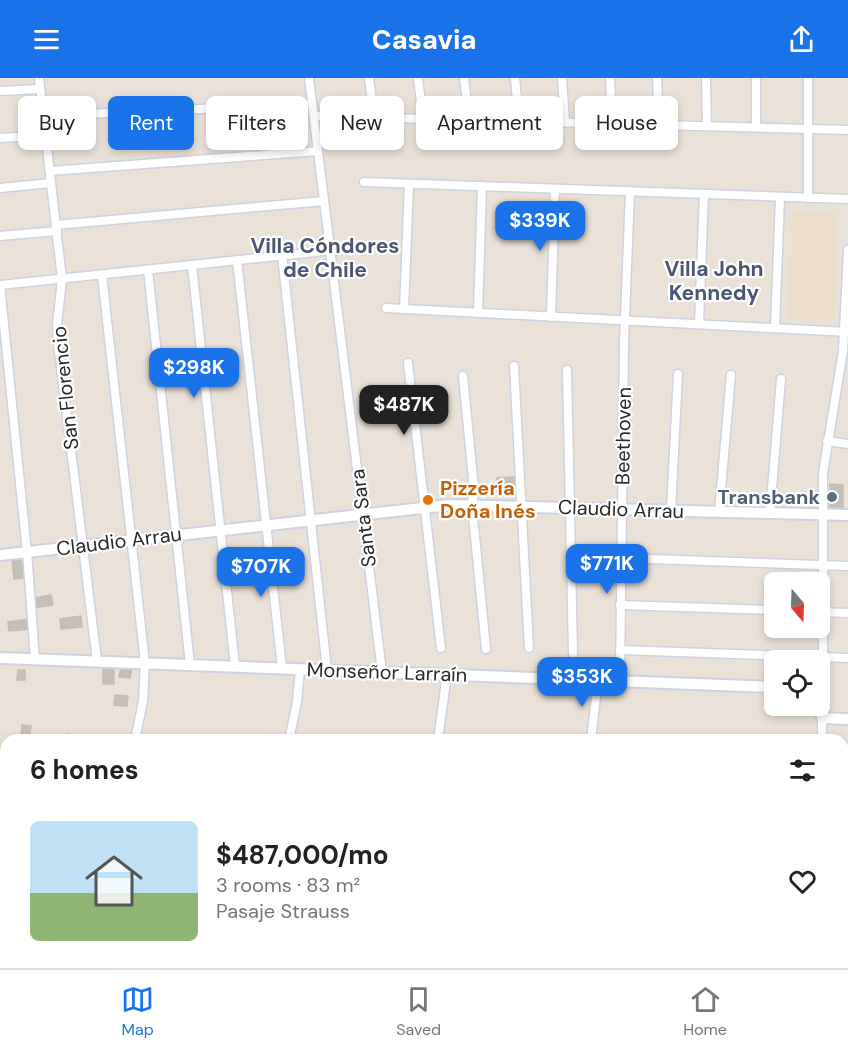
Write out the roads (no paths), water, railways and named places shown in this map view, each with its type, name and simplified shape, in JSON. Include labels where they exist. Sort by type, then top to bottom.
[{"type":"street","name":"San Florencio","points":[[39,78],[41,96]]},
{"type":"street","name":"Santa Sara","points":[[309,78],[381,672]]},
{"type":"street","points":[[369,78],[371,96]]},
{"type":"street","points":[[418,78],[420,96]]},
{"type":"street","points":[[464,78],[466,96]]},
{"type":"street","points":[[515,78],[517,96]]},
{"type":"street","points":[[562,78],[565,123],[575,123]]},
{"type":"street","points":[[610,78],[611,96]]},
{"type":"street","points":[[657,78],[658,96]]},
{"type":"street","points":[[706,78],[707,126]]},
{"type":"street","points":[[756,78],[756,127]]},
{"type":"street","points":[[808,78],[808,198]]},
{"type":"street","points":[[0,91],[40,89]]},
{"type":"street","points":[[96,114],[312,104]]},
{"type":"street","points":[[314,116],[320,116]]},
{"type":"street","points":[[678,125],[848,130]]},
{"type":"street","points":[[0,138],[18,137]]},
{"type":"street","name":"San Florencio","points":[[48,150],[62,279],[57,325],[58,343],[97,661]]},
{"type":"street","points":[[50,171],[318,151]]},
{"type":"street","points":[[364,182],[848,199]]},
{"type":"street","points":[[0,188],[51,183]]},
{"type":"street","points":[[404,309],[409,184]]},
{"type":"street","points":[[478,313],[482,186]]},
{"type":"street","points":[[551,316],[555,189]]},
{"type":"street","name":"Beethoven","points":[[620,681],[621,509],[630,192]]},
{"type":"street","points":[[699,324],[704,194]]},
{"type":"street","points":[[775,328],[780,197]]},
{"type":"street","points":[[0,236],[56,228],[324,201]]},
{"type":"street","points":[[35,659],[27,552],[0,285],[363,247]]},
{"type":"street","points":[[822,572],[823,473],[847,332],[848,250]]},
{"type":"street","points":[[282,255],[327,670]]},
{"type":"street","points":[[237,260],[282,668]]},
{"type":"street","points":[[192,265],[235,666]]},
{"type":"street","points":[[148,270],[190,665]]},
{"type":"street","points":[[102,274],[145,663],[143,700],[136,734]]},
{"type":"street","points":[[386,308],[847,332]]},
{"type":"street","points":[[408,363],[441,648]]},
{"type":"street","points":[[514,366],[529,648]]},
{"type":"street","points":[[567,370],[573,653]]},
{"type":"street","points":[[672,510],[678,374]]},
{"type":"street","points":[[719,512],[730,375]]},
{"type":"street","points":[[463,376],[474,489],[472,505],[486,649]]},
{"type":"street","points":[[770,513],[781,379]]},
{"type":"street","points":[[827,441],[848,444]]},
{"type":"street","name":"Claudio Arrau","points":[[0,555],[425,506],[520,506],[848,515]]},
{"type":"street","points":[[621,558],[848,566]]},
{"type":"street","points":[[620,605],[764,610]]},
{"type":"street","points":[[830,612],[848,613]]},
{"type":"street","points":[[620,650],[764,655]]},
{"type":"street","points":[[830,657],[848,658]]},
{"type":"street","name":"Monseñor Larraín","points":[[0,658],[764,687]]},
{"type":"street","points":[[290,734],[297,702],[300,669]]},
{"type":"street","points":[[439,734],[447,674]]},
{"type":"street","points":[[592,734],[598,680]]},
{"type":"street","points":[[822,734],[822,718],[848,719]]},
{"type":"place","name":"Transbank","points":[[832,497]]},
{"type":"place","name":"Pizzería Doña Inés","points":[[428,500]]},
{"type":"district","name":"Villa Cóndores de Chile","points":[[325,258]]},
{"type":"district","name":"Villa John Kennedy","points":[[714,281]]}]
